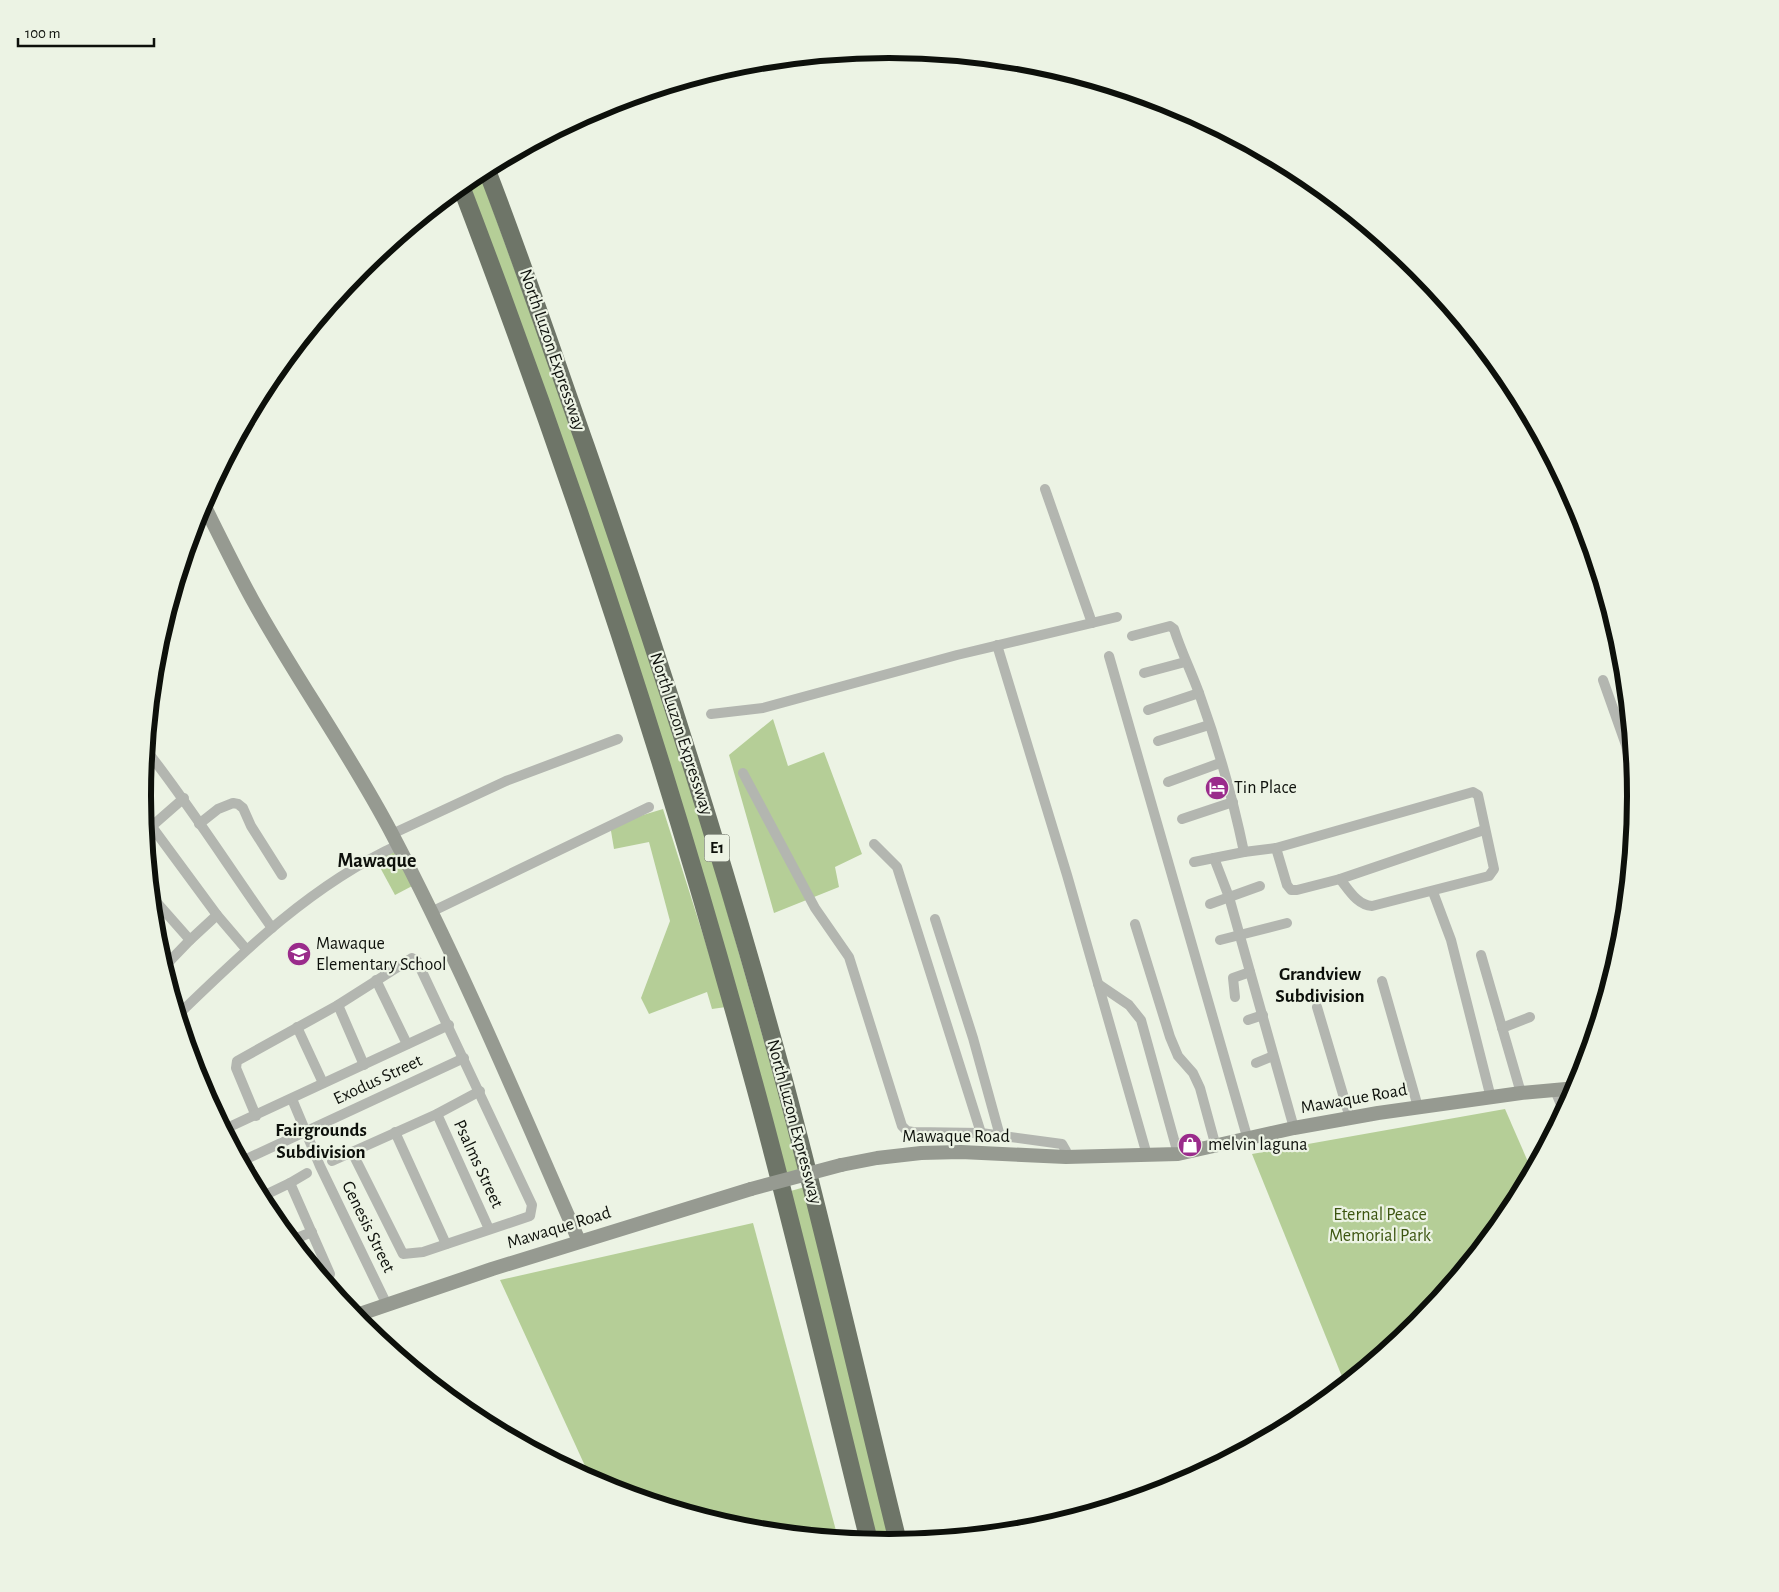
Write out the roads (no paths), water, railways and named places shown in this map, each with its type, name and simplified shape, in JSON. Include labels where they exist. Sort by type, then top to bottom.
[{"type":"highway","name":"North Luzon Expressway","points":[[489,176],[623,554],[704,806],[784,1083],[835,1275],[896,1534]]},
{"type":"highway","name":"North Luzon Expressway","points":[[464,193],[596,561],[676,813],[751,1071],[807,1283],[867,1534]]},
{"type":"main road","points":[[208,512],[253,600],[366,786],[395,839],[431,912],[579,1241]]},
{"type":"main road","name":"Mawaque Road","points":[[362,1313],[579,1241],[751,1189],[841,1165],[877,1158],[921,1153],[961,1152],[1066,1157],[1178,1154],[1248,1140],[1294,1128],[1418,1107],[1520,1093],[1566,1092]]},
{"type":"street","points":[[1045,489],[1092,623]]},
{"type":"street","points":[[712,714],[763,708],[997,645],[1117,617]]},
{"type":"street","points":[[1132,636],[1172,626],[1199,693],[1233,802],[1244,852]]},
{"type":"street","points":[[997,645],[1147,1155]]},
{"type":"street","points":[[1109,656],[1248,1140]]},
{"type":"street","points":[[1144,673],[1185,662]]},
{"type":"street","points":[[1603,680],[1626,744]]},
{"type":"street","points":[[1148,710],[1199,693]]},
{"type":"street","points":[[1158,741],[1209,725]]},
{"type":"street","points":[[183,1010],[246,949],[272,928],[339,877],[375,855],[395,839],[506,781],[618,738]]},
{"type":"street","points":[[153,758],[184,798],[199,824],[272,928]]},
{"type":"street","points":[[1168,782],[1220,763]]},
{"type":"street","points":[[743,773],[815,908],[849,957],[902,1126],[913,1132],[982,1133],[1062,1144],[1066,1151],[1066,1157]]},
{"type":"street","points":[[1194,862],[1276,848],[1473,792],[1478,795],[1484,830],[1494,869],[1492,873],[1467,883],[1372,906],[1364,905],[1340,879]]},
{"type":"street","points":[[152,826],[184,798]]},
{"type":"street","points":[[1182,819],[1233,802]]},
{"type":"street","points":[[199,824],[223,807],[232,803],[238,804],[243,808],[251,826],[282,875]]},
{"type":"street","points":[[431,912],[649,807]]},
{"type":"street","points":[[152,826],[217,915],[246,949]]},
{"type":"street","points":[[1276,848],[1287,885],[1292,890],[1340,879],[1484,830]]},
{"type":"street","points":[[874,844],[896,867],[982,1133]]},
{"type":"street","points":[[1214,858],[1229,897],[1294,1128]]},
{"type":"street","points":[[1210,904],[1260,886]]},
{"type":"street","points":[[1433,892],[1451,940],[1491,1098]]},
{"type":"street","points":[[159,905],[190,940]]},
{"type":"street","points":[[170,961],[217,915]]},
{"type":"street","points":[[935,918],[973,1038],[1000,1136]]},
{"type":"street","points":[[1220,940],[1287,923]]},
{"type":"street","points":[[1135,924],[1170,1037],[1178,1056],[1193,1073],[1200,1088],[1216,1147]]},
{"type":"street","points":[[1481,955],[1520,1093]]},
{"type":"street","points":[[256,1116],[235,1064],[237,1061],[338,1005],[409,959],[417,961],[480,1091],[532,1205],[532,1211],[530,1216],[408,1256],[401,1252],[352,1152]]},
{"type":"street","points":[[1235,997],[1233,978],[1250,972]]},
{"type":"street","points":[[376,980],[407,1044]]},
{"type":"street","points":[[1382,981],[1418,1107]]},
{"type":"street","points":[[1098,984],[1129,1005],[1141,1020],[1178,1154]]},
{"type":"street","points":[[338,1005],[364,1065]]},
{"type":"street","points":[[1317,1007],[1350,1118]]},
{"type":"street","points":[[1248,1020],[1262,1015]]},
{"type":"street","points":[[1502,1028],[1530,1017]]},
{"type":"street","points":[[230,1128],[449,1025]]},
{"type":"street","points":[[297,1027],[323,1083]]},
{"type":"street","points":[[1256,1063],[1273,1056]]},
{"type":"street","name":"Exodus Street","points":[[247,1159],[464,1058]]},
{"type":"street","points":[[332,1161],[436,1114],[480,1091]]},
{"type":"street","name":"Genesis Street","points":[[292,1098],[305,1132],[387,1305]]},
{"type":"street","name":"Psalms Street","points":[[436,1114],[489,1228]]},
{"type":"street","points":[[395,1132],[446,1244]]},
{"type":"street","points":[[268,1194],[307,1173]]},
{"type":"street","points":[[290,1183],[330,1274],[329,1277]]},
{"type":"street","points":[[298,1238],[312,1232]]},
{"type":"place","name":"Tin Place","points":[[1217,788]]},
{"type":"place","name":"Mawaque Elementary School","points":[[299,954]]},
{"type":"place","name":"melvin laguna","points":[[1190,1145]]},
{"type":"district","name":"Mawaque","points":[[377,861]]},
{"type":"district","name":"Grandview Subdivision","points":[[1320,985]]},
{"type":"district","name":"Fairgrounds Subdivision","points":[[321,1141]]},
{"type":"park label","name":"Eternal Peace Memorial Park","points":[[1380,1225]]}]
